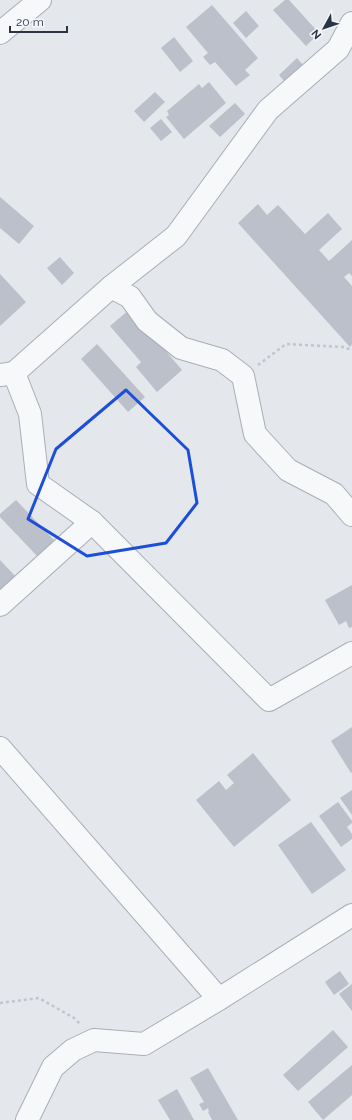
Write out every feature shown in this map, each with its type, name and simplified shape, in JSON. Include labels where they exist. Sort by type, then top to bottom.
[{"type":"street","points":[[0,33],[40,0]]},
{"type":"street","points":[[352,23],[338,50],[268,110],[176,236],[111,287],[7,374],[30,414],[38,484],[92,522],[269,700],[352,653]]},
{"type":"street","points":[[111,287],[130,297],[147,321],[181,348],[222,360],[243,376],[255,434],[288,470],[334,494],[352,515]]},
{"type":"street","points":[[0,605],[92,522]]},
{"type":"street","points":[[0,748],[219,999]]},
{"type":"street","points":[[27,1120],[53,1067],[73,1050],[94,1040],[144,1044],[219,999],[352,915]]},
{"type":"path","points":[[243,376],[286,344],[343,347],[352,350]]},
{"type":"path","points":[[0,1003],[39,998],[74,1018],[94,1040]]},
{"type":"highlighted area","points":[[126,390],[188,450],[197,503],[166,543],[87,556],[28,519],[56,449]]},
{"type":"building","points":[[285,0],[289,0],[319,33],[306,46],[273,10]]},
{"type":"building","points":[[212,5],[258,58],[245,70],[250,75],[236,86],[215,62],[210,65],[203,57],[208,53],[186,27]]},
{"type":"building","points":[[246,11],[259,26],[246,38],[233,23]]},
{"type":"building","points":[[174,37],[193,61],[180,72],[161,48]]},
{"type":"building","points":[[297,58],[304,66],[286,83],[279,75]]},
{"type":"building","points":[[209,82],[226,103],[184,139],[166,117],[169,115],[167,111],[199,84],[202,88]]},
{"type":"building","points":[[155,92],[165,102],[144,122],[134,111]]},
{"type":"building","points":[[235,103],[245,114],[220,137],[209,126]]},
{"type":"building","points":[[161,119],[172,132],[161,141],[150,128]]},
{"type":"building","points":[[0,197],[34,226],[19,244],[0,228]]},
{"type":"building","points":[[258,204],[267,215],[278,205],[305,234],[328,213],[342,229],[319,250],[329,261],[352,240],[352,276],[349,273],[344,277],[352,286],[352,344],[350,347],[238,223]]},
{"type":"building","points":[[60,257],[74,273],[62,285],[47,268]]},
{"type":"building","points":[[0,274],[26,302],[0,326]]},
{"type":"building","points":[[130,309],[182,370],[157,392],[136,367],[141,362],[110,326]]},
{"type":"building","points":[[97,344],[145,397],[128,412],[81,359]]},
{"type":"building","points":[[16,500],[55,541],[38,557],[0,517],[0,514]]},
{"type":"building","points":[[0,560],[18,579],[0,594]]},
{"type":"building","points":[[352,585],[352,627],[349,628],[346,621],[339,625],[325,600]]},
{"type":"building","points":[[352,727],[352,772],[351,773],[331,741]]},
{"type":"building","points":[[253,753],[291,800],[234,847],[196,800],[219,781],[226,790],[234,783],[227,775]]},
{"type":"building","points":[[352,790],[352,815],[340,798]]},
{"type":"building","points":[[338,802],[352,821],[352,823],[347,827],[352,834],[352,839],[341,847],[319,816]]},
{"type":"building","points":[[311,822],[346,870],[312,894],[278,845]]},
{"type":"building","points":[[340,971],[349,984],[334,995],[325,982]]},
{"type":"building","points":[[352,984],[352,1011],[339,994]]},
{"type":"building","points":[[333,1030],[348,1047],[298,1091],[283,1075]]},
{"type":"building","points":[[352,1065],[352,1095],[323,1120],[308,1102]]},
{"type":"building","points":[[208,1068],[238,1120],[212,1120],[208,1112],[208,1108],[203,1111],[199,1104],[204,1102],[190,1078]]},
{"type":"building","points":[[177,1089],[194,1120],[170,1120],[158,1100]]}]
